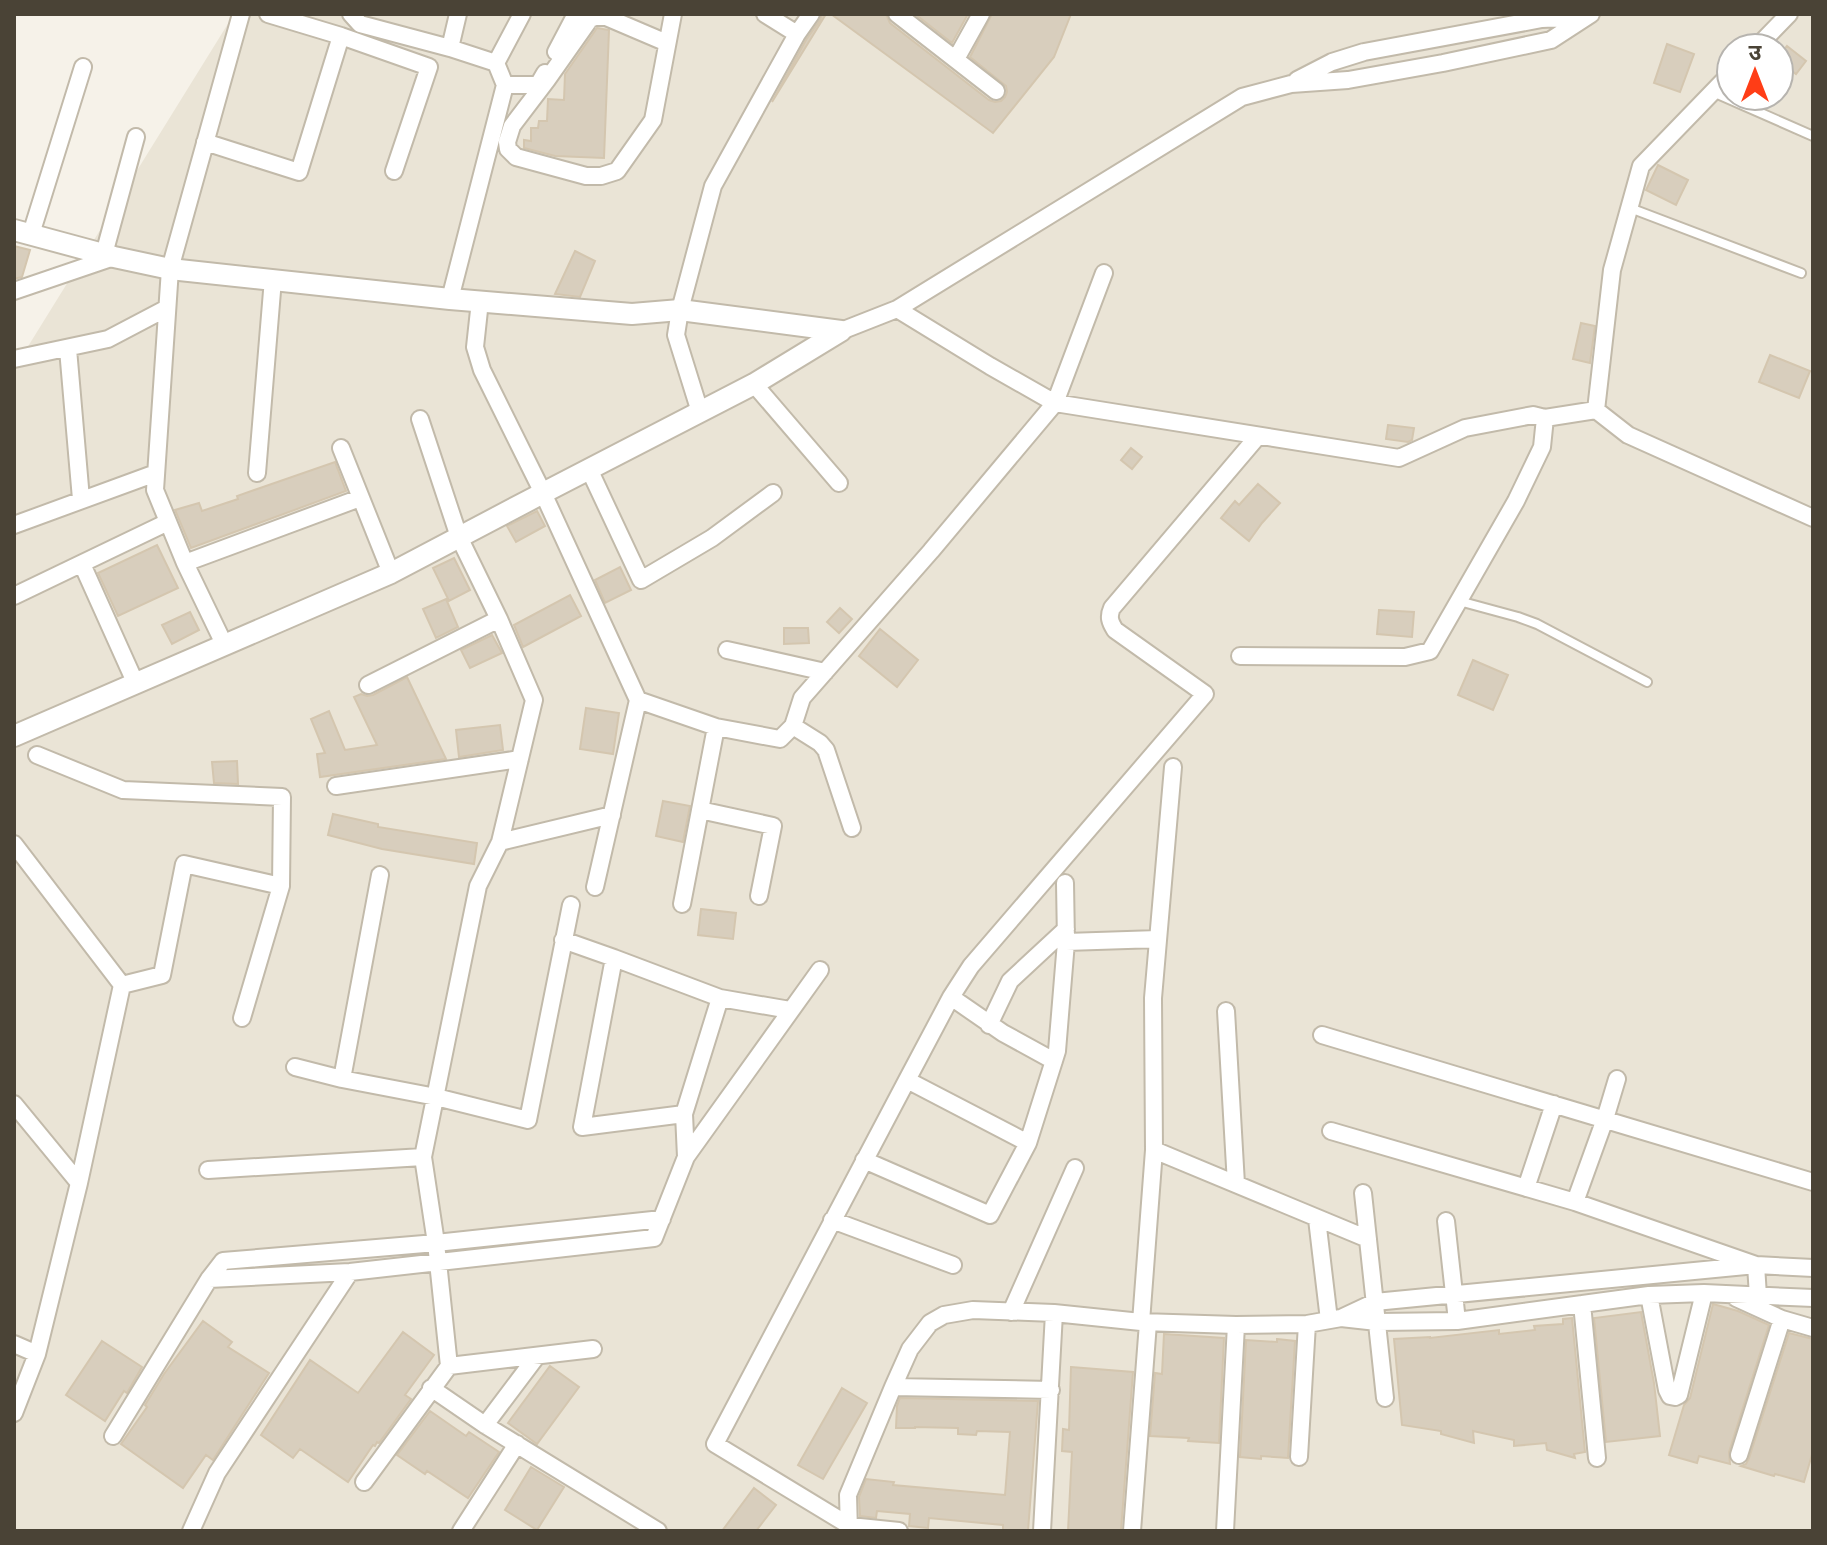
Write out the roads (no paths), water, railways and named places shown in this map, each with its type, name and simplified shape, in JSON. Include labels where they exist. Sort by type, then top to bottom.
[{"type":"street","points":[[225,646],[185,563],[155,490],[170,269],[241,14]]},
{"type":"street","points":[[268,14],[305,20],[429,67],[394,171]]},
{"type":"street","points":[[351,14],[360,24],[496,63],[505,85],[450,299]]},
{"type":"street","points":[[450,48],[458,14]]},
{"type":"street","points":[[496,63],[522,14]]},
{"type":"street","points":[[505,85],[538,85],[576,14]]},
{"type":"street","points":[[667,43],[606,17],[590,19],[512,126],[508,149],[516,157],[586,176],[617,171],[653,120],[673,14]]},
{"type":"street","points":[[700,412],[676,335],[713,186],[811,14]]},
{"type":"street","points":[[897,14],[996,91]]},
{"type":"street","points":[[956,59],[981,14]]},
{"type":"street","points":[[1772,32],[1789,14]]},
{"type":"street","points":[[770,15],[797,34]]},
{"type":"street","points":[[1291,84],[1332,62],[1355,55],[1542,19],[1589,15]]},
{"type":"street","points":[[14,736],[391,573],[754,384],[841,331],[897,309],[1242,97],[1291,84],[1348,80],[1551,40],[1589,15]]},
{"type":"street","points":[[1477,31],[1482,55]]},
{"type":"street","points":[[205,142],[299,172],[341,36]]},
{"type":"street","points":[[83,67],[22,232],[170,269],[450,299],[632,314],[680,310],[841,331]]},
{"type":"street","points":[[1596,410],[1612,270],[1641,166],[1713,92]]},
{"type":"street","points":[[109,256],[136,137]]},
{"type":"street","points":[[14,291],[109,256]]},
{"type":"street","points":[[638,700],[716,727],[780,739],[793,726],[802,698],[1055,403],[1104,273]]},
{"type":"street","points":[[257,473],[273,279]]},
{"type":"street","points":[[480,301],[476,330],[477,357],[482,370],[543,493],[638,700],[595,887]]},
{"type":"street","points":[[14,359],[115,336],[167,308]]},
{"type":"street","points":[[897,309],[1055,403],[1399,458],[1465,428],[1533,415],[1545,418],[1596,410],[1628,435],[1813,518]]},
{"type":"street","points":[[68,349],[81,499]]},
{"type":"street","points":[[754,384],[839,483]]},
{"type":"street","points":[[1240,656],[1405,657],[1430,651],[1516,501],[1542,447],[1545,418]]},
{"type":"street","points":[[420,419],[459,537],[534,700],[500,842],[478,886],[423,1157],[439,1263],[449,1366]]},
{"type":"street","points":[[899,1531],[849,1528],[715,1444],[951,997],[971,966],[1205,694],[1115,630],[1109,615],[1258,436]]},
{"type":"street","points":[[341,448],[391,573]]},
{"type":"street","points":[[589,469],[641,580],[712,538],[773,493]]},
{"type":"street","points":[[14,525],[156,473]]},
{"type":"street","points":[[185,563],[360,498]]},
{"type":"street","points":[[14,596],[168,522]]},
{"type":"street","points":[[82,564],[135,682]]},
{"type":"street","points":[[368,685],[499,619]]},
{"type":"street","points":[[727,650],[825,672]]},
{"type":"street","points":[[793,726],[826,750],[852,828]]},
{"type":"street","points":[[682,904],[716,727]]},
{"type":"street","points":[[37,755],[123,790],[282,797],[281,886],[242,1018]]},
{"type":"street","points":[[336,786],[520,759]]},
{"type":"street","points":[[1132,1531],[1154,1150],[1153,998],[1173,767]]},
{"type":"street","points":[[700,810],[773,826],[759,896]]},
{"type":"street","points":[[500,842],[612,815]]},
{"type":"street","points":[[14,844],[122,985],[79,1183],[37,1354],[14,1413]]},
{"type":"street","points":[[122,985],[162,975],[184,864],[281,886]]},
{"type":"street","points":[[342,1079],[380,875]]},
{"type":"street","points":[[864,1160],[990,1215],[1028,1143],[1054,1061],[1066,936],[1065,883]]},
{"type":"street","points":[[295,1067],[528,1120],[571,905]]},
{"type":"street","points":[[989,1025],[1010,981],[1066,936],[1158,939]]},
{"type":"street","points":[[563,940],[720,998],[790,1010]]},
{"type":"street","points":[[614,958],[582,1127],[684,1114]]},
{"type":"street","points":[[209,1279],[350,1272],[654,1238],[686,1157],[820,970]]},
{"type":"street","points":[[951,997],[989,1025],[1054,1061]]},
{"type":"street","points":[[686,1157],[684,1114],[720,998]]},
{"type":"street","points":[[1226,1011],[1236,1184]]},
{"type":"street","points":[[1322,1035],[1813,1182]]},
{"type":"street","points":[[1575,1202],[1617,1079]]},
{"type":"street","points":[[907,1080],[1028,1143]]},
{"type":"street","points":[[14,1104],[79,1183]]},
{"type":"street","points":[[1526,1188],[1554,1104]]},
{"type":"street","points":[[1331,1131],[1575,1202],[1756,1265]]},
{"type":"street","points":[[1154,1150],[1368,1239]]},
{"type":"street","points":[[208,1170],[423,1157]]},
{"type":"street","points":[[1011,1312],[1075,1168]]},
{"type":"street","points":[[1363,1193],[1385,1398]]},
{"type":"street","points":[[113,1436],[223,1261],[662,1219]]},
{"type":"street","points":[[1317,1219],[1335,1319]]},
{"type":"street","points":[[832,1220],[953,1265]]},
{"type":"street","points":[[1446,1221],[1457,1321]]},
{"type":"street","points":[[1756,1265],[1758,1296]]},
{"type":"street","points":[[849,1528],[848,1495],[893,1387],[910,1349],[930,1323],[944,1315],[973,1310],[1054,1313],[1145,1322],[1307,1324],[1335,1319],[1375,1302],[1756,1265],[1813,1268]]},
{"type":"street","points":[[191,1531],[217,1473],[350,1272]]},
{"type":"street","points":[[1565,1283],[1575,1305],[1597,1458]]},
{"type":"street","points":[[1335,1319],[1457,1321],[1649,1295],[1704,1293],[1813,1298]]},
{"type":"street","points":[[1649,1295],[1667,1390],[1670,1396],[1675,1397],[1679,1395],[1704,1293]]},
{"type":"street","points":[[1726,1294],[1782,1319],[1813,1328]]},
{"type":"street","points":[[1042,1531],[1054,1313]]},
{"type":"street","points":[[1739,1455],[1782,1319]]},
{"type":"street","points":[[1299,1457],[1307,1324]]},
{"type":"street","points":[[1225,1531],[1236,1325]]},
{"type":"street","points":[[14,1344],[37,1354]]},
{"type":"street","points":[[364,1482],[449,1366],[593,1349]]},
{"type":"street","points":[[485,1425],[537,1356]]},
{"type":"street","points":[[893,1387],[1051,1390]]},
{"type":"street","points":[[431,1388],[648,1528]]},
{"type":"street","points":[[461,1531],[517,1444]]},
{"type":"lane","points":[[1713,92],[1813,136]]},
{"type":"lane","points":[[1629,207],[1801,273]]},
{"type":"lane","points":[[1459,601],[1537,624],[1647,682]]}]
